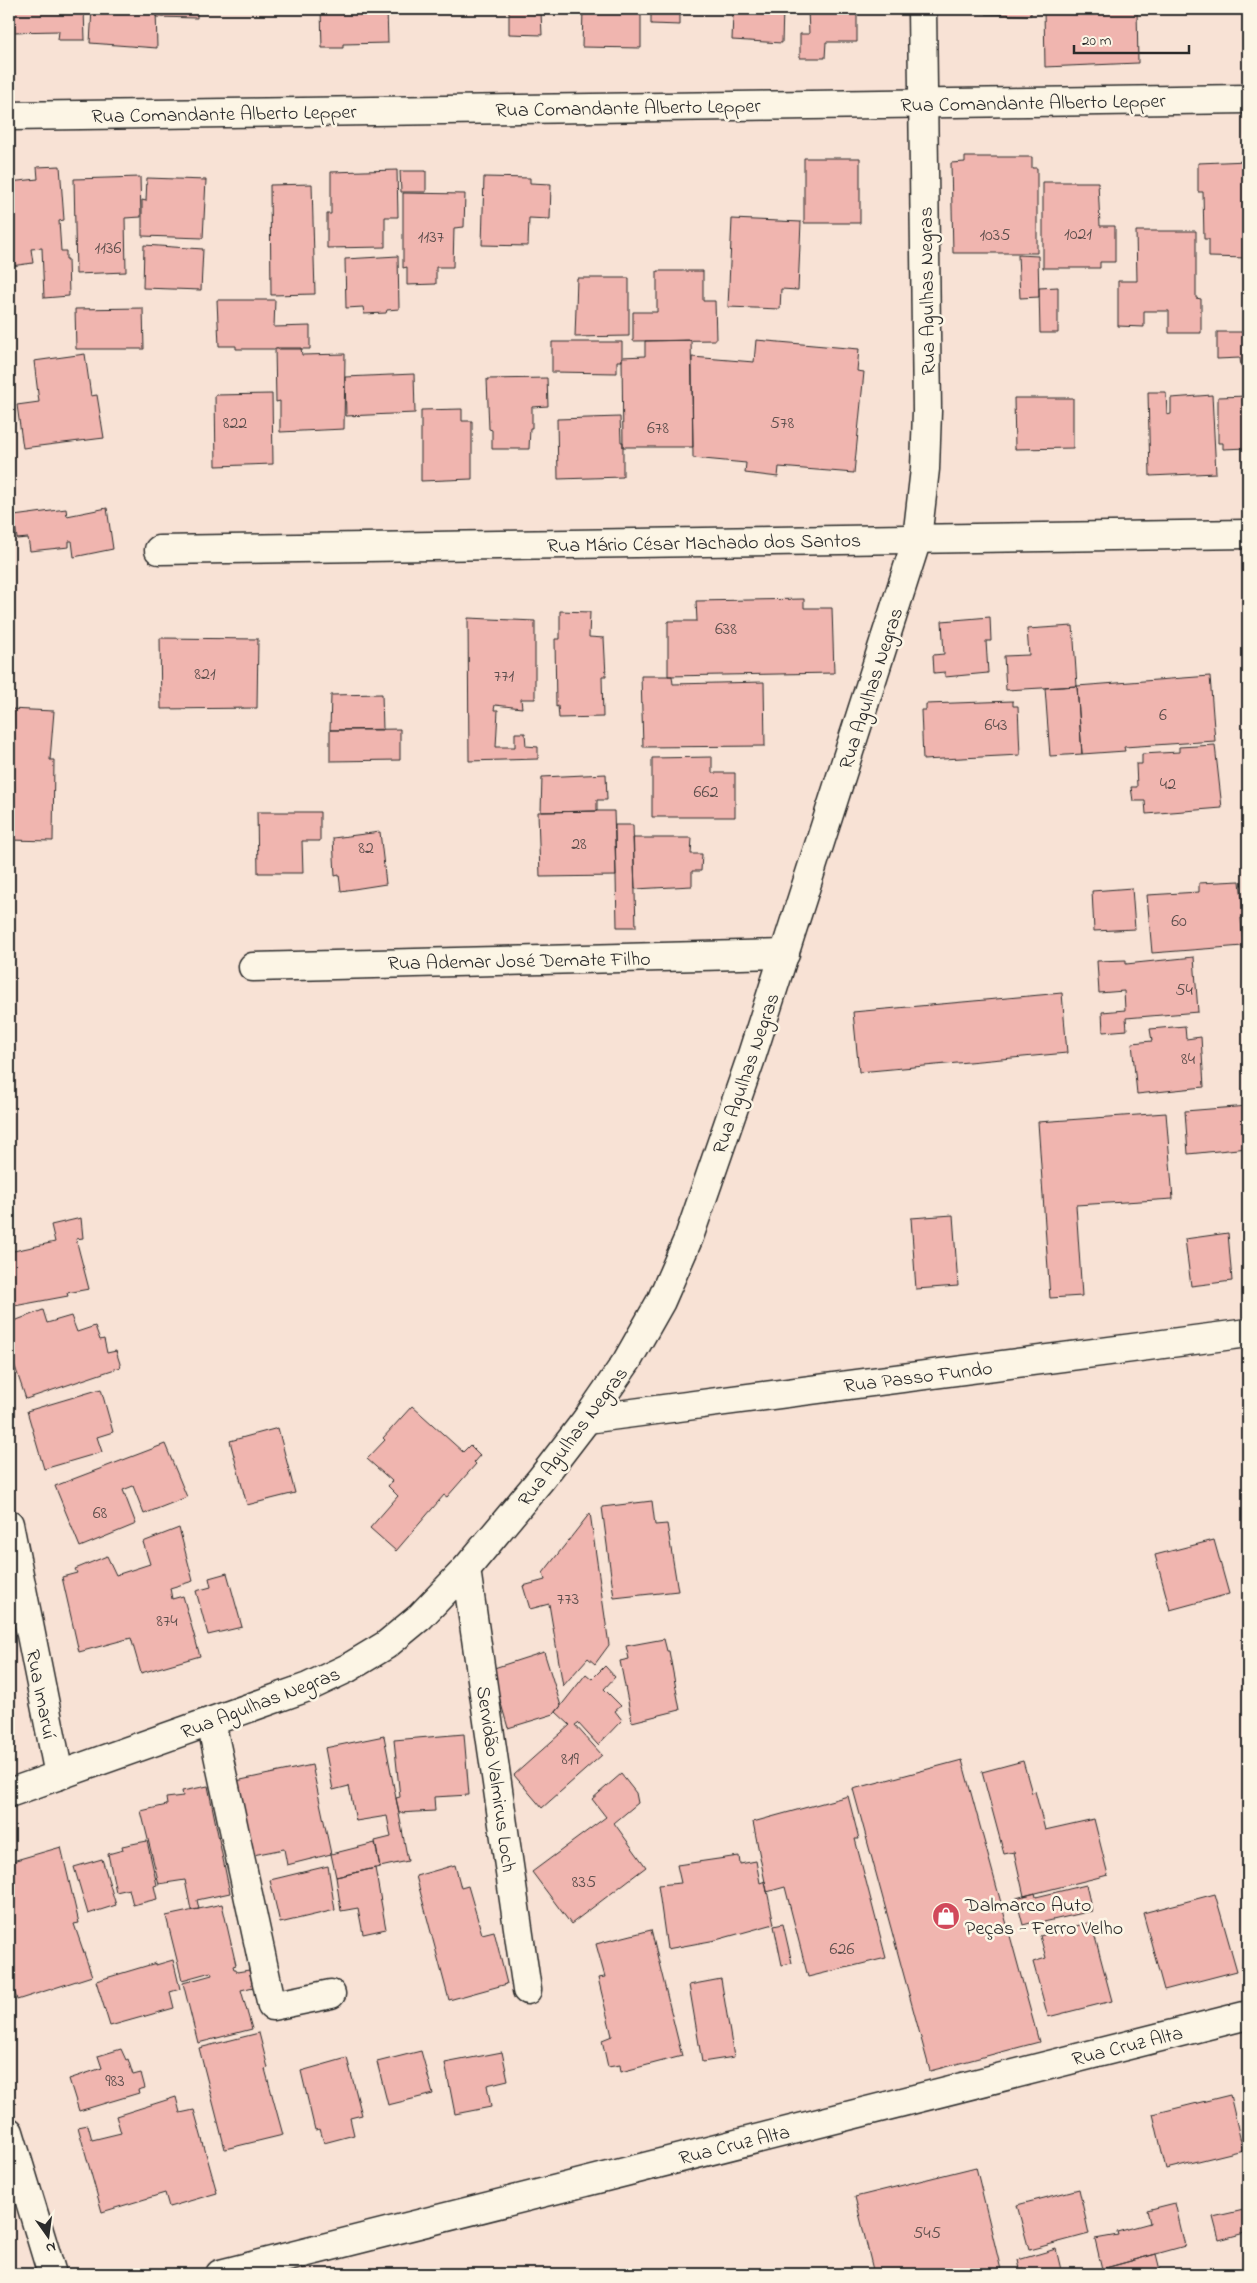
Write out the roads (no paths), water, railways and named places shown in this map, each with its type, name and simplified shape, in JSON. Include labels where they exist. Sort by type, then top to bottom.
[{"type":"street","name":"Rua Agulhas Negras","points":[[9,1793],[308,1687],[348,1668],[386,1645],[420,1617],[466,1569],[542,1479],[627,1361],[661,1301],[689,1237],[785,954],[917,539],[926,469],[928,411],[922,9]]},
{"type":"street","name":"Rua Comandante Alberto Lepper","points":[[9,116],[1248,99]]},
{"type":"street","name":"Rua Mário César Machado dos Santos","points":[[159,550],[1248,534]]},
{"type":"street","name":"Rua Ademar José Demate Filho","points":[[253,967],[785,954]]},
{"type":"street","name":"Rua Passo Fundo","points":[[587,1419],[1248,1333]]},
{"type":"street","name":"Rua Imaruí","points":[[9,1524],[58,1775]]},
{"type":"street","name":"Servidão Valmirus Loch","points":[[466,1569],[528,1990]]},
{"type":"street","points":[[211,1722],[272,2006],[331,1994]]},
{"type":"street","name":"Rua Cruz Alta","points":[[220,2274],[1248,2014]]},
{"type":"street","points":[[9,2132],[52,2274]]},
{"type":"place","name":"Dalmarco Auto Peças - Ferro Velho","points":[[946,1916]]}]
